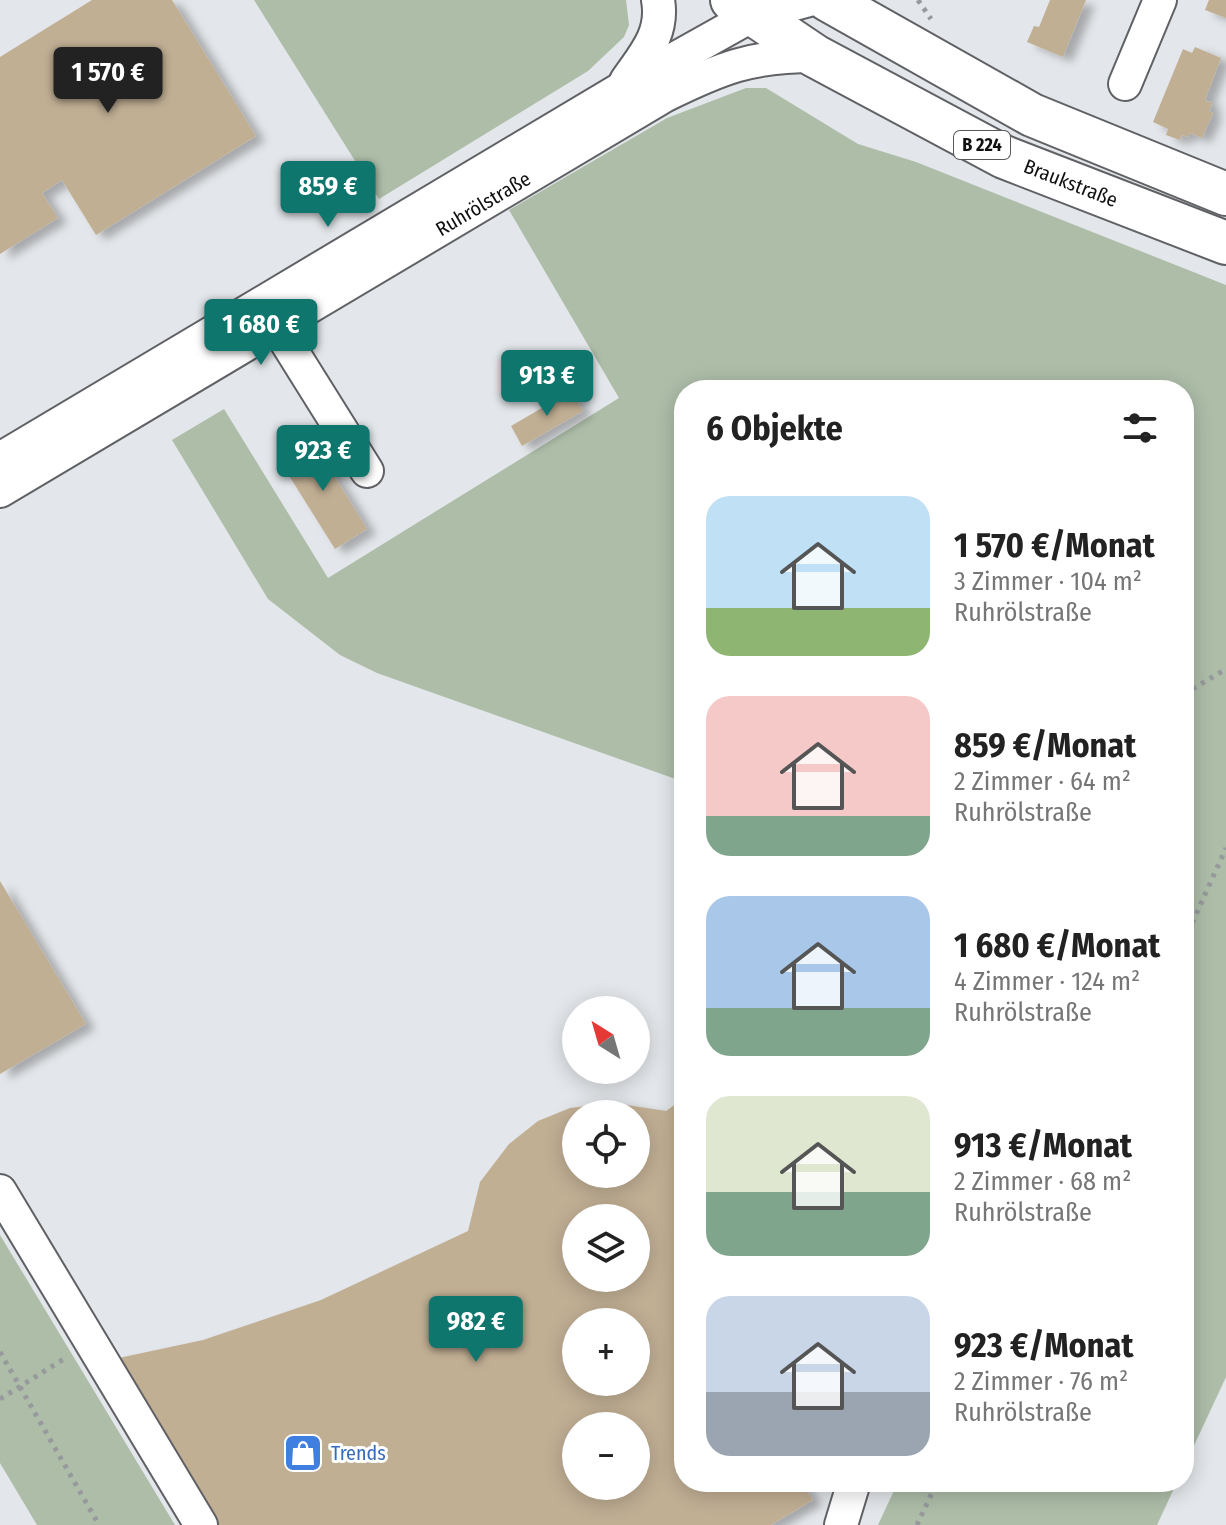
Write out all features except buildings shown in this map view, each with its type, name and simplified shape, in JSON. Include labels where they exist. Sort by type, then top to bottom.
[{"type":"main road","name":"B 224","points":[[828,0],[1032,115],[1226,194]]},
{"type":"main road","name":"Braukstraße","points":[[742,7],[815,56],[1004,157],[1226,243]]},
{"type":"street","points":[[619,90],[654,43],[660,12],[658,0]]},
{"type":"street","points":[[619,90],[742,7],[809,0]]},
{"type":"street","points":[[1125,84],[1160,0]]},
{"type":"street","name":"Ruhrölstraße","points":[[268,314],[664,96],[728,66],[768,56],[815,56]]},
{"type":"street","name":"Ruhrölstraße","points":[[0,491],[119,405],[268,314],[619,90]]},
{"type":"street","points":[[268,314],[367,471]]},
{"type":"street","name":"Ruhrölstraße","points":[[0,459],[119,405]]},
{"type":"street","points":[[0,1191],[201,1525]]},
{"type":"street","points":[[841,1525],[851,1492]]},
{"type":"path","points":[[918,0],[934,24]]},
{"type":"path","points":[[1194,688],[1226,669]]},
{"type":"path","points":[[1194,919],[1226,848]]},
{"type":"path","points":[[0,1399],[90,1342]]},
{"type":"path","points":[[0,1352],[99,1525]]},
{"type":"path","points":[[917,1525],[932,1492]]},
{"type":"green space","points":[[254,0],[626,0],[629,25],[624,37],[588,71],[379,199]]},
{"type":"green space","points":[[746,88],[766,88],[858,144],[916,162],[1226,285],[1226,1377],[1194,1446],[1194,380],[674,380],[674,778],[377,673],[340,655],[268,599],[172,440],[224,409],[328,578],[619,398],[509,210],[667,118]]},
{"type":"green space","points":[[0,1235],[175,1525],[37,1525],[0,1463]]},
{"type":"green space","points":[[893,1492],[1172,1492],[1157,1525],[878,1525]]},
{"type":"place","name":"Trends","points":[[303,1453]]}]
